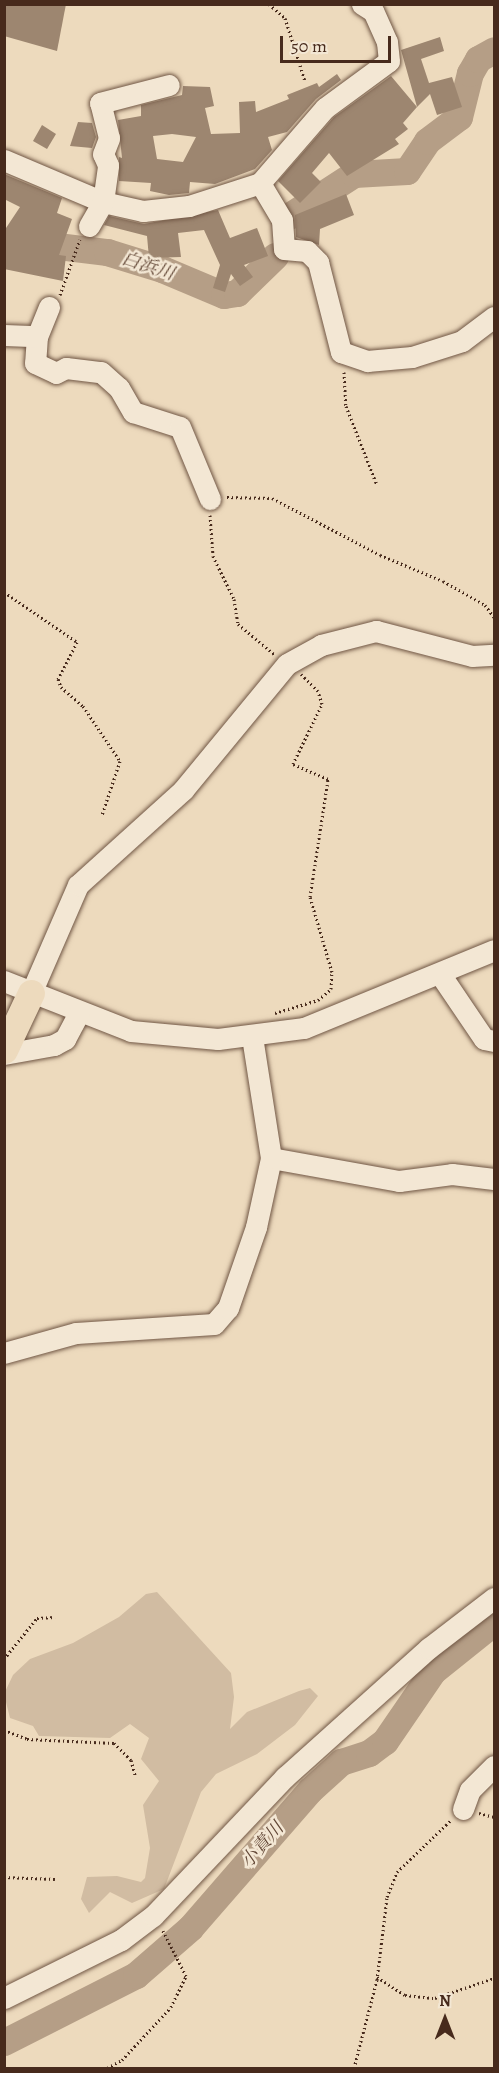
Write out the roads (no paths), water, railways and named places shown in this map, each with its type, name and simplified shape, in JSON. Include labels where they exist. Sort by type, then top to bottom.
[{"type":"main road","points":[[4,1052],[31,993]]},
{"type":"street","points":[[4,160],[103,202],[143,211],[189,206],[260,183],[325,108],[389,61],[387,42],[378,21],[362,4]]},
{"type":"street","points":[[84,234],[103,202],[108,165],[103,154],[109,138],[100,103],[169,85]]},
{"type":"street","points":[[260,183],[282,220],[284,249],[307,251],[318,262],[341,352],[367,361],[412,357],[462,341],[495,317]]},
{"type":"street","points":[[49,307],[37,336],[35,363],[56,373],[66,368],[101,372],[119,388],[133,412],[180,428],[210,499]]},
{"type":"street","points":[[4,335],[37,336]]},
{"type":"street","points":[[31,993],[78,885],[183,790],[287,664],[321,645],[375,632],[472,656],[495,655]]},
{"type":"street","points":[[4,981],[79,1013],[131,1030],[180,1038],[252,1036],[304,1028],[495,950]]},
{"type":"street","points":[[440,974],[484,1039],[495,1041]]},
{"type":"street","points":[[4,1052],[54,1045],[64,1039],[79,1013]]},
{"type":"street","points":[[4,1353],[76,1333],[214,1324],[228,1308],[243,1268],[272,1158],[252,1036]]},
{"type":"street","points":[[272,1158],[399,1181],[452,1174],[495,1179]]},
{"type":"street","points":[[4,1998],[121,1941],[153,1916],[285,1777],[429,1648],[495,1598]]},
{"type":"street","points":[[463,1809],[470,1790],[495,1766]]},
{"type":"waterway","name":"白浜川","points":[[289,216],[354,174],[407,171],[427,141],[459,117],[470,73],[478,59],[494,50]]},
{"type":"waterway","name":"白浜川","points":[[25,242],[107,252],[162,269],[224,295],[237,293],[275,256]]},
{"type":"waterway","name":"小責川","points":[[4,2042],[136,1975],[190,1928],[310,1790],[341,1762],[369,1753],[385,1741],[433,1671],[494,1622]]}]
